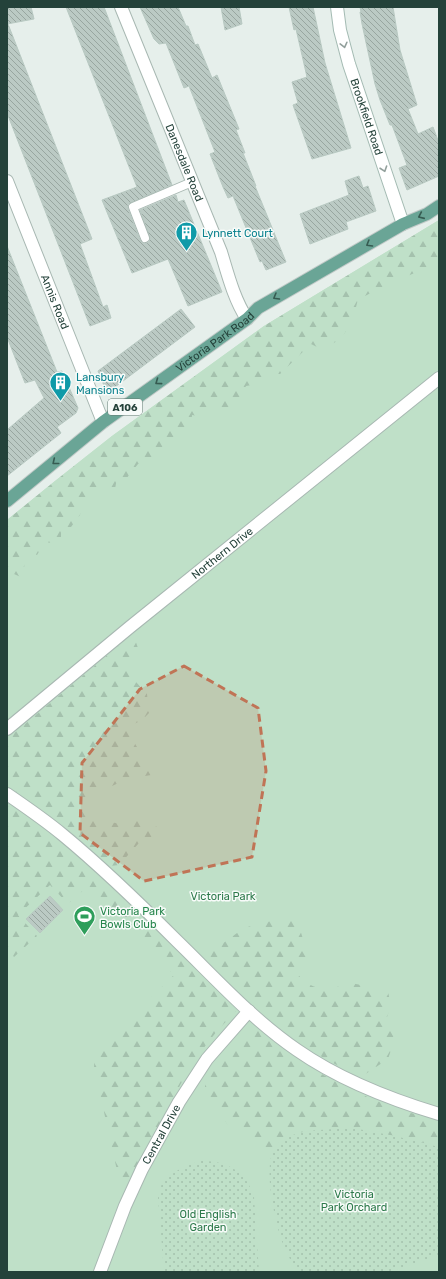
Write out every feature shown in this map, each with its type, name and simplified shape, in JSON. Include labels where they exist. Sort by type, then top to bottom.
[{"type":"main road","name":"Victoria Park Road","points":[[7,501],[103,422],[247,319],[258,308],[403,224],[427,214],[439,206]]},
{"type":"street","name":"Danesdale Road","points":[[121,7],[221,252],[229,280],[241,309],[247,319]]},
{"type":"street","name":"Brookfield Road","points":[[337,7],[340,30],[348,64],[403,224]]},
{"type":"street","name":"Annis Road","points":[[7,181],[103,422]]},
{"type":"street","name":"Northern Drive","points":[[7,729],[130,627],[439,378]]},
{"type":"street","points":[[7,794],[62,834],[90,858],[178,942],[227,992],[273,1032],[297,1050],[358,1084],[404,1104],[439,1114]]},
{"type":"street","name":"Central Drive","points":[[100,1272],[125,1206],[142,1169],[179,1102],[207,1060],[249,1011]]},
{"type":"lane","points":[[145,238],[133,207],[192,182]]},
{"type":"highlighted area","points":[[184,666],[258,708],[266,771],[252,857],[144,881],[80,833],[82,763],[140,689]]},
{"type":"green space","name":"Victoria Park","points":[[439,220],[439,1272],[7,1272],[7,520],[112,436],[264,326]]},
{"type":"green space","points":[[439,220],[439,257],[424,269],[386,285],[365,296],[359,295],[354,314],[346,332],[335,342],[319,348],[311,344],[280,374],[266,373],[257,384],[246,386],[239,400],[231,407],[212,407],[205,417],[192,415],[191,430],[176,429],[174,442],[166,444],[160,448],[151,461],[138,464],[126,479],[117,478],[115,489],[96,489],[81,509],[80,515],[71,527],[61,528],[61,538],[53,541],[52,543],[45,542],[37,555],[26,549],[23,578],[14,574],[7,580],[7,520],[112,436],[264,326]]},
{"type":"green space","points":[[133,634],[138,648],[130,664],[136,682],[147,694],[149,713],[142,720],[126,728],[151,775],[127,779],[112,786],[90,789],[80,808],[88,819],[130,825],[137,817],[157,827],[155,835],[139,843],[119,865],[110,866],[62,824],[7,785],[7,739]]},
{"type":"green space","points":[[7,804],[61,843],[113,889],[238,1009],[217,1031],[192,1063],[122,1193],[94,1067],[95,1052],[174,975],[87,887],[68,904],[50,885],[18,915],[37,936],[14,957],[7,948]]},
{"type":"green space","points":[[274,920],[297,920],[303,939],[301,949],[308,951],[307,961],[296,972],[307,983],[315,987],[331,991],[345,982],[372,987],[388,992],[391,1005],[387,1017],[394,1034],[388,1059],[361,1077],[325,1059],[269,1019],[233,988],[208,954],[244,928]]},
{"type":"green space","points":[[257,1029],[290,1054],[343,1086],[381,1103],[439,1120],[439,1147],[383,1134],[341,1129],[320,1129],[302,1133],[283,1140],[270,1150],[260,1147],[248,1136],[233,1129],[227,1124],[219,1107],[208,1100],[205,1091],[207,1078],[219,1061],[243,1036]]},
{"type":"green space","name":"Victoria Park Orchard","points":[[334,1129],[358,1129],[439,1147],[439,1255],[389,1272],[297,1272],[280,1236],[272,1203],[270,1190],[270,1164],[272,1154],[276,1146],[281,1141],[295,1134]]},
{"type":"green space","name":"Old English Garden","points":[[200,1161],[210,1161],[227,1165],[241,1174],[251,1188],[254,1197],[259,1272],[164,1272],[158,1198],[160,1188],[172,1174]]},
{"type":"building","points":[[7,7],[31,7],[34,19],[7,24]]},
{"type":"building","points":[[66,7],[104,7],[172,185],[128,204],[128,209],[140,240],[147,243],[149,242],[150,238],[140,210],[176,195],[178,202],[184,200],[222,292],[188,306],[168,259],[132,273],[102,200],[137,187]]},
{"type":"building","points":[[140,7],[178,7],[186,26],[188,26],[195,45],[198,44],[212,78],[217,75],[239,129],[236,130],[255,186],[286,262],[266,270],[262,261],[260,262],[233,196],[228,198],[223,187],[210,154],[215,152],[189,86],[184,88],[166,43],[159,44],[154,39]]},
{"type":"building","points":[[221,7],[239,7],[242,24],[225,30]]},
{"type":"building","points":[[289,7],[313,7],[325,63],[351,148],[312,159],[293,105],[298,103],[292,82],[307,77],[296,29],[294,30]]},
{"type":"building","points":[[360,7],[393,7],[400,50],[417,105],[408,109],[418,134],[433,127],[439,143],[439,176],[407,190],[399,168],[407,165],[392,125],[390,125],[380,100],[375,84],[362,24]]},
{"type":"building","points":[[7,24],[92,239],[80,244],[103,307],[107,305],[111,318],[90,326],[7,113]]},
{"type":"building","points":[[359,176],[363,188],[368,186],[376,211],[346,222],[348,229],[310,244],[300,214],[349,195],[345,181]]},
{"type":"building","points":[[7,246],[57,372],[62,371],[78,408],[76,413],[57,427],[61,433],[7,476],[7,430],[44,398],[35,380],[25,383],[7,337]]},
{"type":"building","points":[[181,309],[195,327],[107,393],[98,371]]},
{"type":"building","points":[[50,896],[63,910],[40,933],[26,919]]},
{"type":"place","name":"Lynnett Court","points":[[186,252]]},
{"type":"place","name":"Lansbury Mansions","points":[[61,402]]},
{"type":"place","name":"Victoria Park Bowls Club","points":[[85,936]]}]
